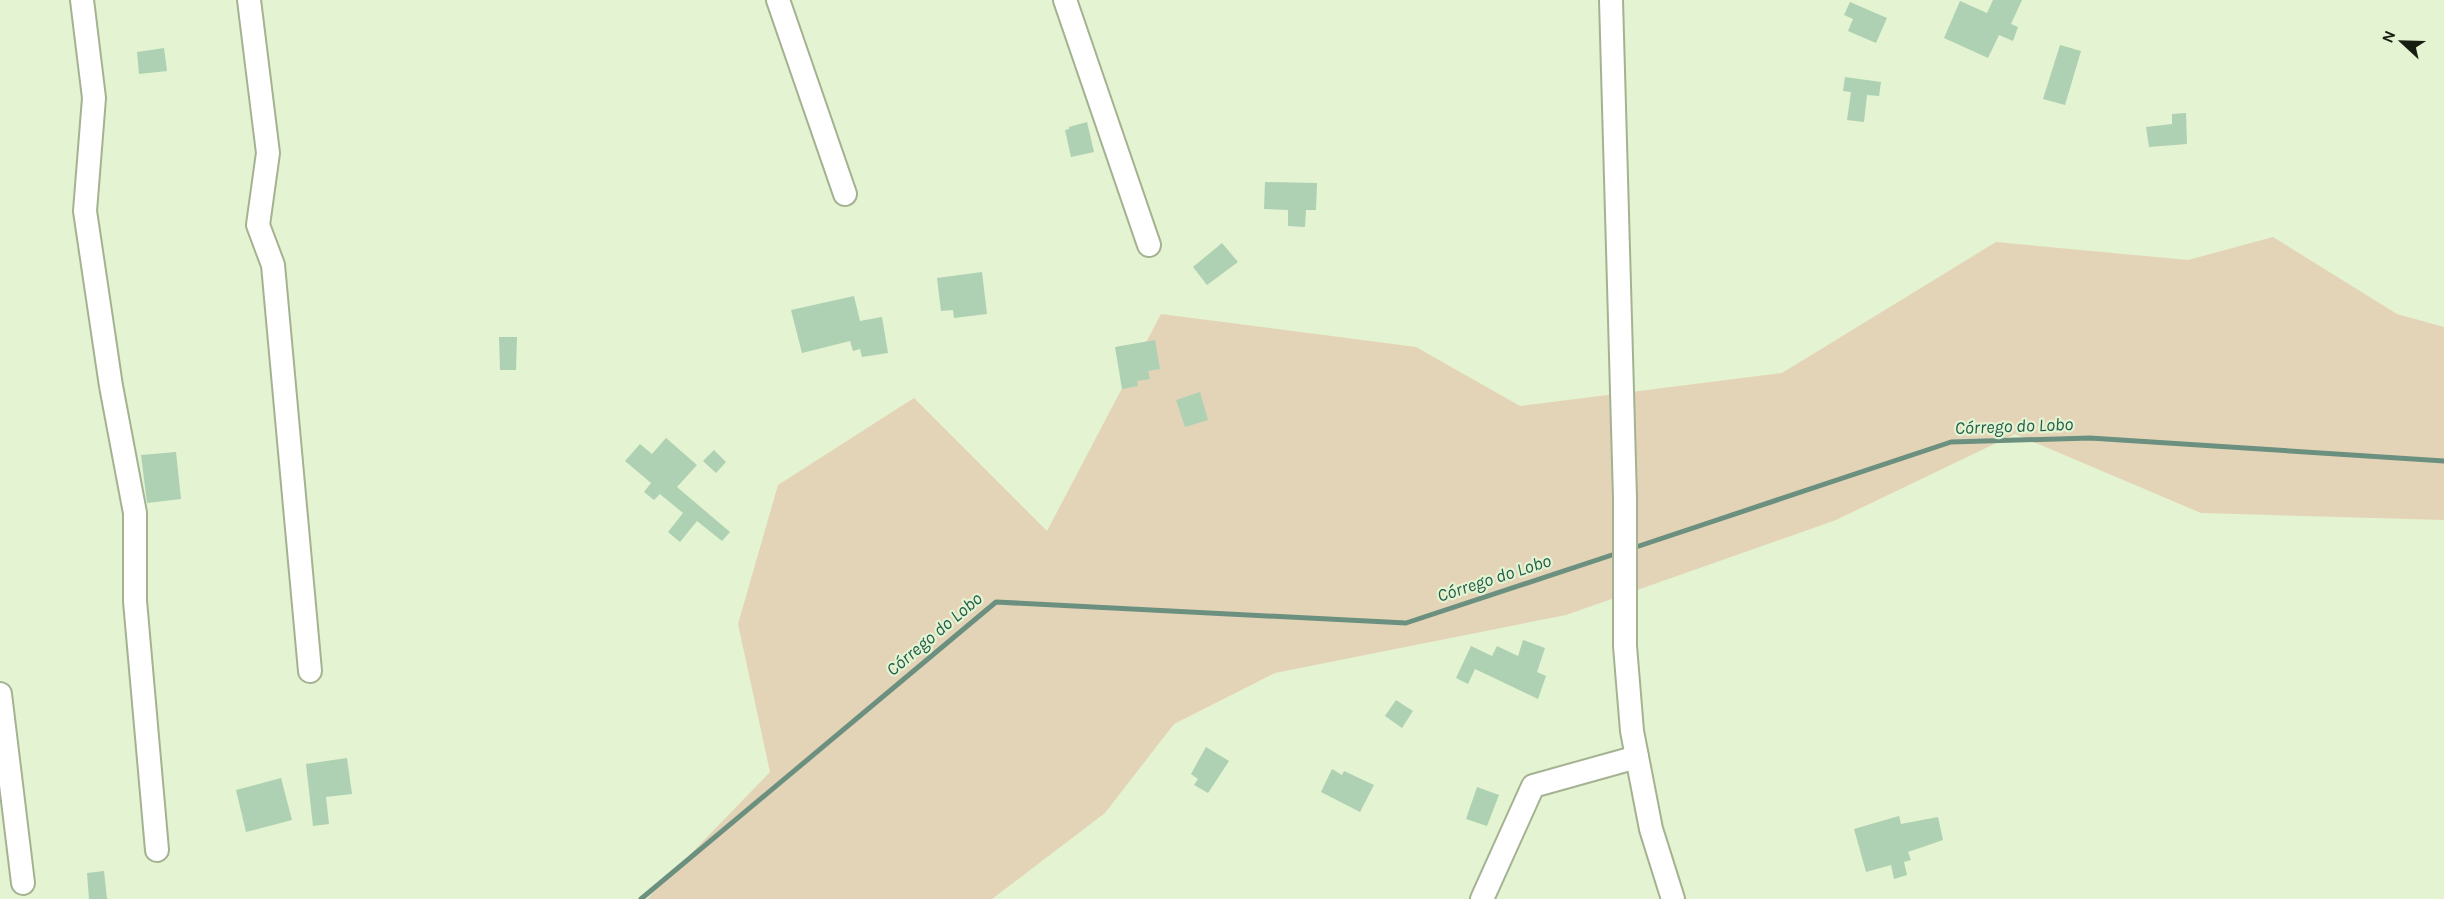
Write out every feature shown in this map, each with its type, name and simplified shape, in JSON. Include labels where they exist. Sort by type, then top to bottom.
[{"type":"street","points":[[82,0],[94,98],[85,211],[111,386],[135,513],[135,600],[158,850]]},
{"type":"street","points":[[249,0],[268,153],[258,225],[273,265],[310,671]]},
{"type":"street","points":[[778,0],[845,194]]},
{"type":"street","points":[[1065,0],[1149,245]]},
{"type":"street","points":[[1611,0],[1625,498],[1625,646],[1632,731],[1652,829],[1673,899]]},
{"type":"street","points":[[0,694],[23,883]]},
{"type":"street","points":[[1482,899],[1533,786],[1637,757]]},
{"type":"shaded area","points":[[2273,237],[2397,314],[2444,327],[2444,520],[2201,513],[2015,434],[1836,520],[1566,615],[1275,673],[1174,724],[1105,813],[992,899],[647,899],[770,772],[738,624],[778,485],[914,398],[1047,531],[1161,314],[1416,347],[1520,406],[1782,373],[1996,242],[2188,260]]},
{"type":"building","points":[[1993,0],[2022,0],[2011,24],[2018,27],[2013,41],[1999,35],[1988,58],[1944,38],[1960,1],[1987,13]]},
{"type":"building","points":[[1850,2],[1887,18],[1876,43],[1848,31],[1853,19],[1844,15]]},
{"type":"building","points":[[2060,45],[2081,51],[2065,105],[2043,99]]},
{"type":"building","points":[[164,48],[167,71],[139,74],[137,52]]},
{"type":"building","points":[[1845,77],[1881,82],[1879,96],[1867,95],[1864,122],[1847,120],[1851,92],[1843,91]]},
{"type":"building","points":[[2186,113],[2187,144],[2149,147],[2146,127],[2172,124],[2172,114]]},
{"type":"building","points":[[1087,122],[1094,152],[1071,157],[1065,130]]},
{"type":"building","points":[[1265,182],[1317,183],[1316,210],[1306,210],[1305,227],[1288,226],[1288,210],[1264,209]]},
{"type":"building","points":[[1222,243],[1238,262],[1207,285],[1193,267]]},
{"type":"building","points":[[982,272],[987,314],[954,318],[953,310],[941,311],[937,278]]},
{"type":"building","points":[[854,296],[860,321],[882,317],[888,353],[862,357],[860,349],[853,351],[850,341],[802,353],[791,310]]},
{"type":"building","points":[[499,337],[517,337],[516,370],[500,370]]},
{"type":"building","points":[[1155,340],[1160,369],[1148,371],[1150,379],[1137,381],[1138,386],[1122,389],[1115,347]]},
{"type":"building","points":[[1200,392],[1208,420],[1185,427],[1176,400]]},
{"type":"building","points":[[666,438],[697,465],[677,487],[730,532],[722,541],[697,521],[680,542],[668,532],[683,513],[660,494],[654,500],[644,492],[651,483],[625,461],[640,444],[652,454]]},
{"type":"building","points":[[714,450],[726,462],[716,473],[703,461]]},
{"type":"building","points":[[176,452],[181,499],[147,503],[141,455]]},
{"type":"building","points":[[1523,640],[1545,648],[1537,672],[1546,676],[1538,699],[1475,669],[1468,684],[1456,678],[1471,646],[1492,656],[1497,646],[1518,656]]},
{"type":"building","points":[[1396,700],[1413,711],[1402,728],[1385,716]]},
{"type":"building","points":[[1206,747],[1229,761],[1208,793],[1194,785],[1198,779],[1191,774]]},
{"type":"building","points":[[347,758],[352,794],[326,797],[329,824],[313,826],[306,764]]},
{"type":"building","points":[[1332,769],[1342,775],[1344,771],[1374,785],[1360,812],[1321,792]]},
{"type":"building","points":[[281,778],[292,820],[246,832],[236,790]]},
{"type":"building","points":[[1477,787],[1499,795],[1487,826],[1466,819]]},
{"type":"building","points":[[1899,816],[1901,824],[1938,817],[1943,840],[1908,852],[1911,860],[1904,862],[1907,875],[1894,879],[1891,865],[1866,872],[1854,829]]},
{"type":"building","points":[[104,871],[107,899],[89,899],[87,873]]},
{"type":"waterway","name":"Córrego do Lobo","points":[[1630,549],[1951,442],[2090,438],[2444,461]]},
{"type":"waterway","name":"Córrego do Lobo","points":[[641,899],[996,602],[1406,623],[1618,553]]}]
